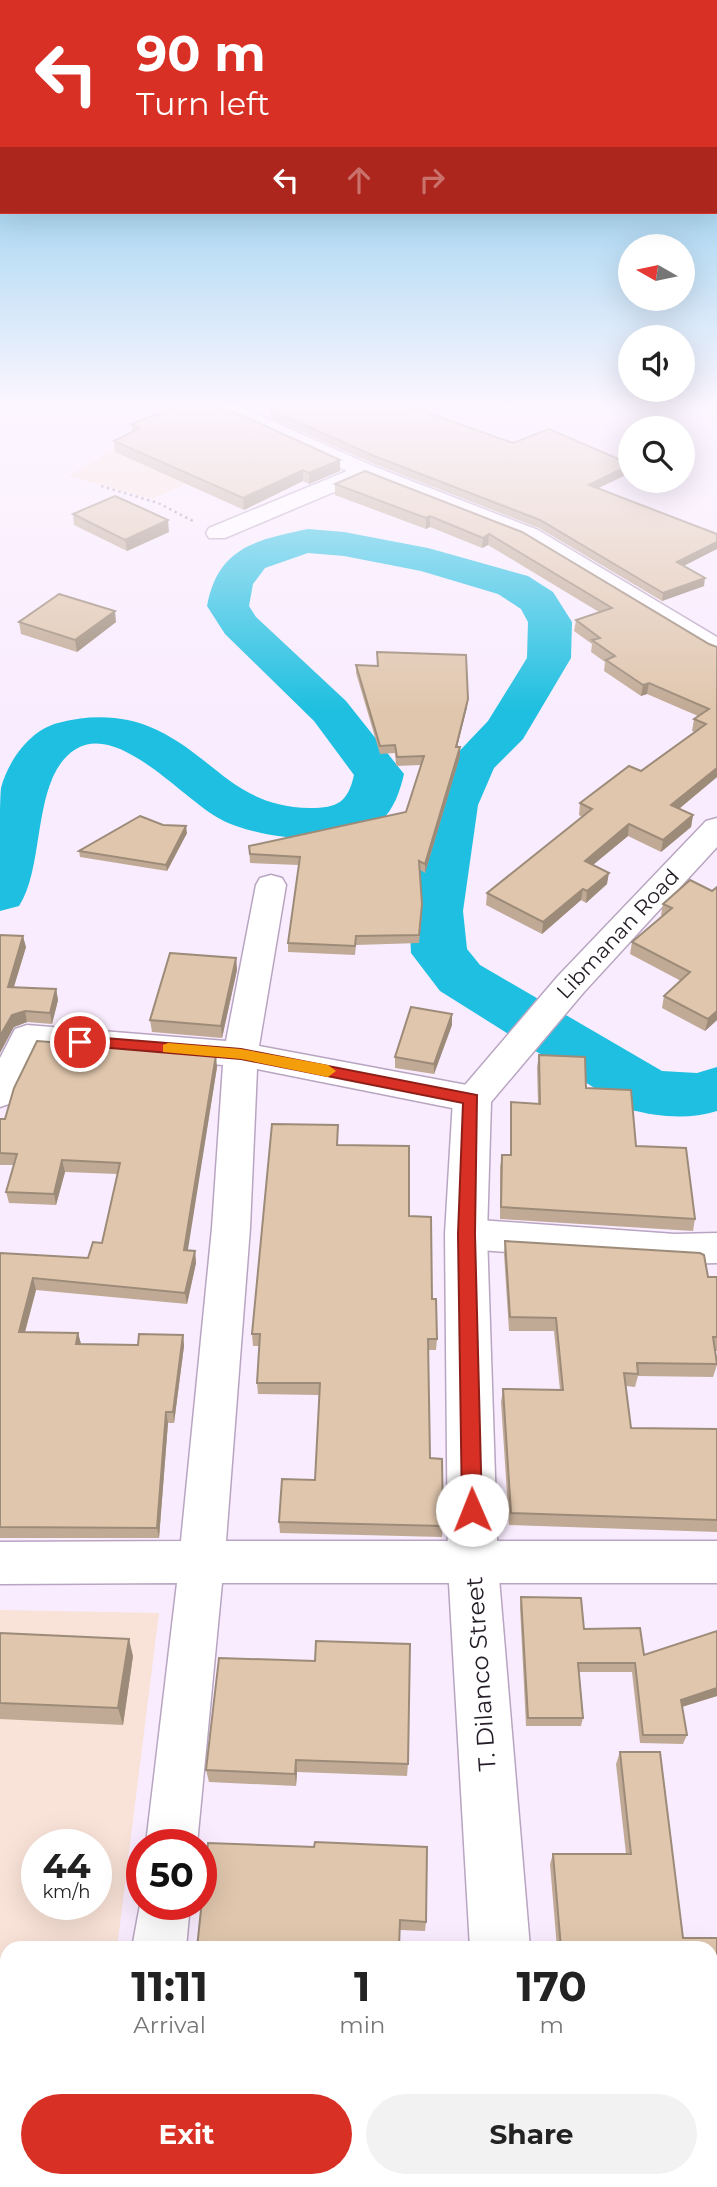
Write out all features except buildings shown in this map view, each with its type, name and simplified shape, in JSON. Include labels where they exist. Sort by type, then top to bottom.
[{"type":"main road","name":"Libmanan Road","points":[[472,1099],[487,1077],[522,1042],[570,984],[717,828]]},
{"type":"main road","name":"T. Dilanco Street","points":[[472,1099],[466,1234],[473,1566],[500,1941]]},
{"type":"street","points":[[217,533],[279,507]]},
{"type":"street","points":[[457,507],[530,536],[573,559],[717,648]]},
{"type":"street","points":[[173,1829],[202,1561],[231,1227],[241,1054],[271,885]]},
{"type":"street","points":[[0,1094],[27,1037],[241,1054],[472,1099]]},
{"type":"street","points":[[466,1234],[676,1249],[717,1248]]},
{"type":"street","points":[[0,1563],[202,1561],[473,1566],[717,1562]]},
{"type":"street","points":[[160,1941],[162,1920]]},
{"type":"path","points":[[166,507],[217,533]]},
{"type":"shaded area","points":[[0,1610],[159,1613],[132,1829],[126,1829],[126,1876],[118,1941],[0,1941]]},
{"type":"waterway","points":[[0,894],[17,814],[31,774],[40,757],[52,744],[78,732],[118,732],[138,739],[173,761],[223,801],[253,815],[285,821],[322,823],[338,822],[362,812],[373,794],[379,774],[330,711],[240,625],[228,606],[232,582],[251,559],[280,547],[308,541],[344,544],[428,560],[513,585],[538,601],[550,622],[549,658],[506,729],[472,763],[453,805],[436,911],[439,953],[460,978],[650,1093],[697,1095],[717,1089]]},
{"type":"slow traffic","points":[[168,1049],[241,1054],[328,1071]]},
{"type":"route","points":[[80,1042],[241,1054],[472,1099],[466,1234],[472,1510]]}]
